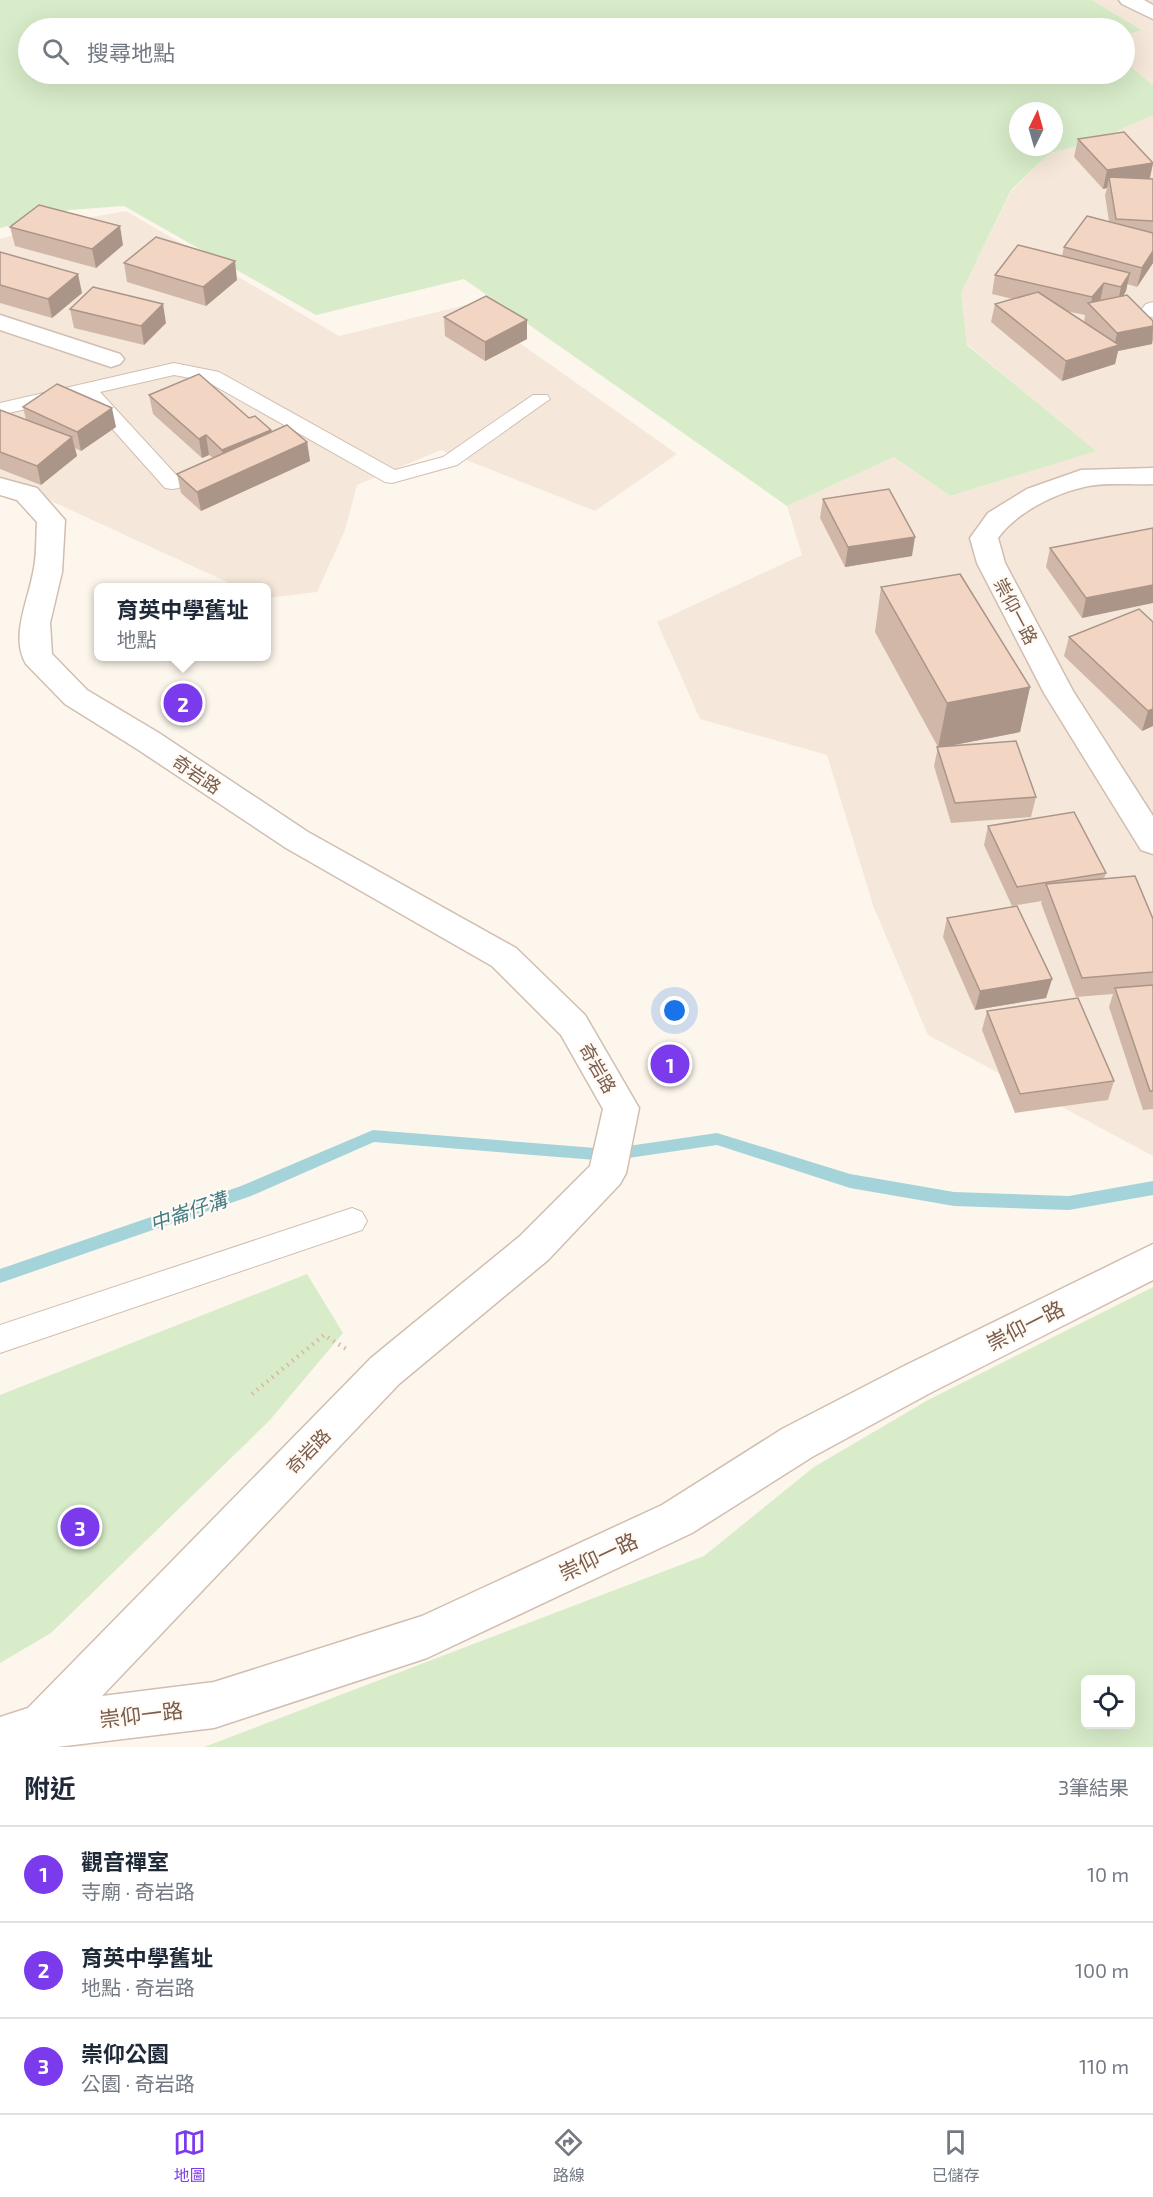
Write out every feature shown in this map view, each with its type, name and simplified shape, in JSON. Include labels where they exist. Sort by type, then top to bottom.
[{"type":"street","points":[[1130,0],[1153,13]]},
{"type":"street","points":[[0,322],[111,359]]},
{"type":"street","name":"崇仰一路","points":[[1153,476],[1081,478],[1037,495],[998,519],[984,538],[991,563],[1059,693],[1153,842]]},
{"type":"street","name":"奇岩路","points":[[0,486],[27,495],[51,520],[48,572],[36,623],[37,657],[76,697],[148,741],[297,840],[504,957],[573,1025],[621,1108],[607,1173],[534,1248],[385,1371],[42,1726]]},
{"type":"street","name":"崇仰一路","points":[[0,1740],[42,1726],[214,1705],[427,1636],[677,1519],[796,1443],[918,1378],[1153,1261]]},
{"type":"lane","points":[[0,409],[87,391],[174,369],[212,376],[392,477],[450,461],[540,399]]},
{"type":"lane","points":[[87,391],[172,483]]},
{"type":"lane","points":[[0,1339],[352,1221]]},
{"type":"path","points":[[252,1394],[324,1335],[385,1371]]},
{"type":"shaded area","points":[[1092,0],[1153,0],[1153,85],[1135,70],[1135,31],[1141,29],[1135,25],[1135,18],[1122,18]]},
{"type":"shaded area","points":[[1153,115],[1153,1156],[928,1035],[874,908],[827,755],[700,719],[657,622],[802,555],[787,506],[894,457],[950,496],[1095,451],[967,344],[961,293],[1011,191],[1047,156],[1063,156],[1063,150],[1091,143]]},
{"type":"shaded area","points":[[126,211],[339,336],[466,305],[677,454],[595,511],[441,450],[357,485],[345,530],[317,592],[271,598],[271,583],[229,583],[3,479],[0,480],[0,239],[53,224]]},
{"type":"green space","points":[[0,0],[1092,0],[1122,18],[18,18],[18,84],[1135,84],[1135,70],[1153,85],[1153,115],[1091,143],[1063,150],[1063,102],[1009,102],[1009,156],[1047,156],[1011,190],[961,293],[967,345],[1096,451],[950,496],[894,457],[787,506],[464,279],[316,315],[124,206],[69,210],[0,228]]},
{"type":"green space","points":[[307,1274],[343,1333],[269,1421],[51,1633],[0,1663],[0,1395]]},
{"type":"green space","points":[[1153,1287],[1153,1747],[204,1747],[704,1556],[814,1467],[928,1400]]},
{"type":"building","points":[[1124,132],[1153,163],[1107,170],[1078,139]]},
{"type":"building","points":[[1109,177],[1153,179],[1153,221],[1116,219]]},
{"type":"building","points":[[39,205],[120,226],[92,249],[10,227]]},
{"type":"building","points":[[1087,216],[1153,233],[1153,251],[1142,268],[1064,247]]},
{"type":"building","points":[[156,237],[235,261],[203,287],[124,263]]},
{"type":"building","points":[[1018,245],[1130,273],[1121,287],[1104,283],[1092,297],[995,275]]},
{"type":"building","points":[[0,252],[78,274],[48,299],[0,285]]},
{"type":"building","points":[[93,287],[163,304],[141,326],[70,309]]},
{"type":"building","points":[[1038,292],[1119,345],[1066,361],[995,304]]},
{"type":"building","points":[[1127,295],[1153,321],[1153,326],[1117,333],[1088,303]]},
{"type":"building","points":[[486,296],[527,320],[485,342],[444,317]]},
{"type":"building","points":[[199,374],[249,418],[255,416],[271,430],[222,450],[206,435],[199,439],[149,395]]},
{"type":"building","points":[[57,384],[112,408],[77,432],[23,407]]},
{"type":"building","points":[[0,410],[72,437],[37,466],[0,452]]},
{"type":"building","points":[[287,425],[307,442],[197,492],[177,474]]},
{"type":"building","points":[[889,489],[915,537],[848,547],[823,499]]},
{"type":"building","points":[[1153,528],[1153,585],[1086,598],[1050,548]]},
{"type":"building","points":[[960,574],[1030,687],[947,703],[881,587]]},
{"type":"building","points":[[1139,609],[1153,622],[1153,709],[1148,711],[1069,637]]},
{"type":"building","points":[[1016,741],[1036,797],[955,803],[937,747]]},
{"type":"building","points":[[1074,812],[1106,873],[1017,887],[988,826]]},
{"type":"building","points":[[1135,876],[1153,919],[1153,972],[1082,978],[1046,884]]},
{"type":"building","points":[[1017,906],[1052,979],[980,991],[947,918]]},
{"type":"building","points":[[1153,985],[1153,1091],[1150,1091],[1115,988]]},
{"type":"building","points":[[1078,998],[1114,1081],[1020,1094],[987,1011]]},
{"type":"waterway","name":"中崙仔溝","points":[[0,1276],[246,1191],[373,1136],[608,1155],[717,1139],[850,1181],[954,1199],[1069,1203],[1153,1188]]},
{"type":"place","name":"育英中學舊址","points":[[183,703]]},
{"type":"place","name":"觀音禪室","points":[[670,1064]]},
{"type":"place","name":"崇仰公園","points":[[80,1527]]}]
